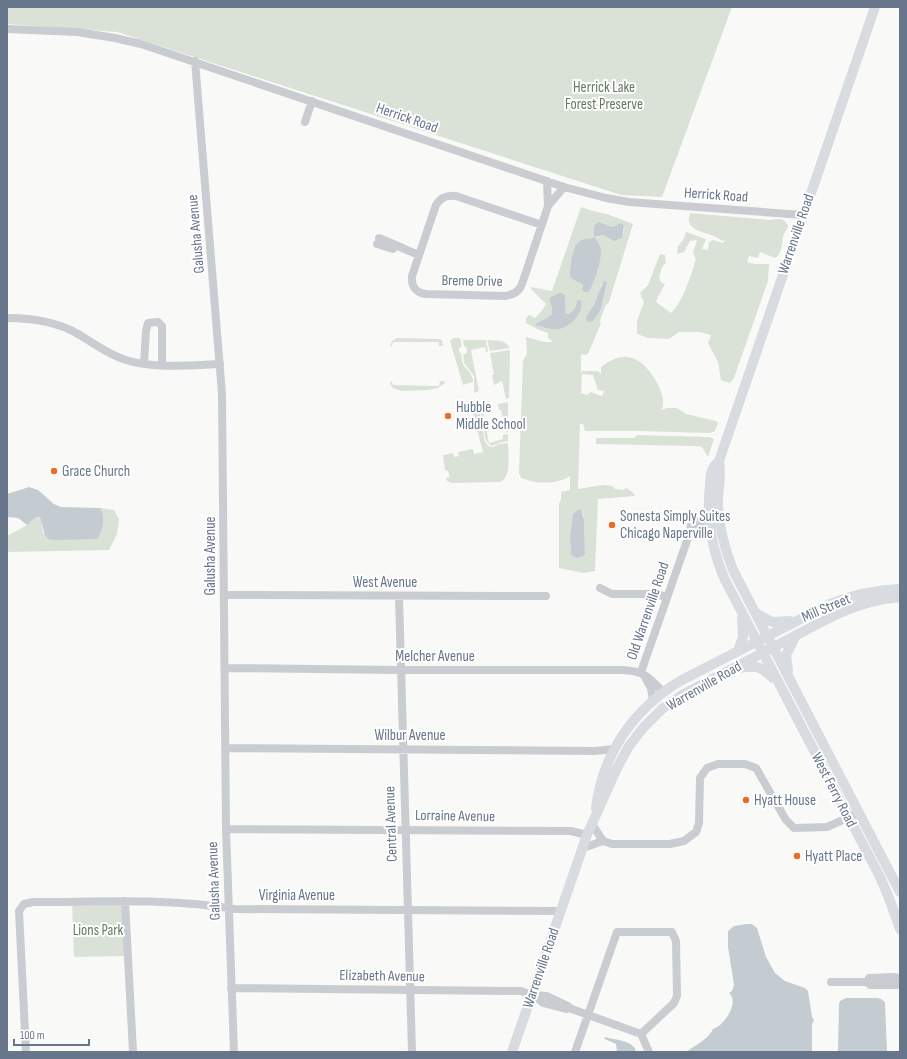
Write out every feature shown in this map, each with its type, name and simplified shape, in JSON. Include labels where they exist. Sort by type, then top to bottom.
[{"type":"main road","name":"Warrenville Road","points":[[768,636],[729,559],[714,521],[709,501],[710,480],[713,468],[719,461],[875,7]]},
{"type":"main road","name":"Warrenville Road","points":[[512,1052],[587,835],[622,756],[653,717],[673,700],[762,652],[721,572],[713,546],[714,521]]},
{"type":"main road","name":"Mill Street","points":[[757,642],[844,598],[881,590],[900,589]]},
{"type":"main road","name":"Mill Street","points":[[762,652],[853,607],[877,600],[900,597]]},
{"type":"main road","points":[[738,651],[744,632],[741,612]]},
{"type":"main road","points":[[756,613],[766,619],[776,622],[798,620]]},
{"type":"main road","points":[[788,675],[786,655],[797,634]]},
{"type":"main road","name":"West Ferry Road","points":[[768,636],[900,892]]},
{"type":"main road","name":"Warrenville Road","points":[[593,820],[600,785],[608,762],[614,749],[630,725],[663,692],[680,681],[757,642]]},
{"type":"main road","name":"West Ferry Road","points":[[762,652],[884,887],[894,909],[900,929]]},
{"type":"main road","points":[[729,670],[754,666],[764,670],[778,682]]},
{"type":"main road","points":[[629,746],[630,734],[646,714],[660,701],[663,692]]},
{"type":"street","name":"Herrick Road","points":[[7,29],[97,34],[141,44],[564,187],[606,198],[629,202],[803,215]]},
{"type":"street","name":"Galusha Avenue","points":[[195,61],[222,394],[226,829],[234,1052]]},
{"type":"street","points":[[305,122],[312,101]]},
{"type":"street","name":"Breme Drive","points":[[542,225],[456,196],[447,196],[441,199],[436,205],[412,280],[414,288],[422,294],[505,296],[512,295],[518,291],[522,284],[542,225],[548,206],[547,181]]},
{"type":"street","name":"Breme Drive","points":[[548,206],[564,187]]},
{"type":"street","points":[[378,241],[400,246],[402,249],[419,255]]},
{"type":"street","points":[[7,318],[30,318],[54,323],[77,333],[105,352],[127,361],[162,365],[220,364]]},
{"type":"street","points":[[144,364],[146,331],[148,323],[156,321],[162,326],[162,365]]},
{"type":"street","name":"Old Warrenville Road","points":[[643,674],[667,597],[689,536],[690,529],[694,523],[703,520],[714,521]]},
{"type":"street","points":[[600,588],[612,594],[655,594],[667,597]]},
{"type":"street","name":"West Avenue","points":[[224,594],[546,596]]},
{"type":"street","name":"Central Avenue","points":[[399,596],[412,1052]]},
{"type":"street","name":"Melcher Avenue","points":[[225,668],[623,670],[643,674]]},
{"type":"street","points":[[643,674],[652,680],[663,692]]},
{"type":"street","points":[[643,674],[651,688],[653,701]]},
{"type":"street","name":"Wilbur Avenue","points":[[226,748],[595,751],[614,749]]},
{"type":"street","points":[[595,751],[605,756],[608,762]]},
{"type":"street","points":[[583,848],[603,840],[615,844],[670,844],[680,843],[689,839],[696,832],[699,822],[700,784],[702,774],[706,768],[718,764],[745,764],[756,768],[786,820],[794,828],[827,827],[859,812]]},
{"type":"street","points":[[593,820],[603,840]]},
{"type":"street","name":"Lorraine Avenue","points":[[226,829],[571,831],[587,835]]},
{"type":"street","name":"Virginia Avenue","points":[[26,1052],[19,912],[24,904],[33,902],[178,902],[235,909],[561,911]]},
{"type":"street","points":[[124,902],[133,1052]]},
{"type":"street","points":[[575,1052],[617,932],[672,932],[676,941],[677,996],[674,1002],[641,1034],[649,1052]]},
{"type":"street","points":[[867,982],[869,978],[895,977],[900,979]]},
{"type":"street","points":[[831,982],[867,982],[870,985],[900,984]]},
{"type":"street","name":"Elizabeth Avenue","points":[[232,988],[521,991],[532,995],[543,1003],[566,1009],[569,1008],[641,1034]]},
{"type":"green space","name":"Herrick Lake Forest Preserve","points":[[7,7],[732,7],[662,197],[621,195],[117,32],[7,24]]},
{"type":"green space","points":[[581,207],[607,214],[633,224],[609,302],[605,306],[600,321],[601,323],[588,354],[581,354],[581,372],[598,371],[601,374],[601,367],[610,361],[625,357],[632,358],[645,366],[656,381],[663,398],[662,410],[667,408],[677,408],[686,414],[716,421],[718,423],[715,431],[710,433],[585,431],[583,424],[580,424],[578,489],[603,485],[613,486],[615,489],[624,490],[626,488],[633,492],[635,496],[598,499],[595,571],[583,573],[559,568],[559,504],[561,492],[570,490],[570,476],[562,480],[540,482],[521,478],[519,473],[523,360],[527,354],[526,337],[544,342],[553,342],[548,338],[548,333],[526,323],[526,318],[529,315],[535,318],[546,304],[531,289],[531,287],[552,291]],"holes":[[[598,222],[612,227],[621,223],[623,224],[624,230],[620,239],[612,239],[604,235],[595,238],[600,245],[582,290],[583,285],[577,244],[580,241],[593,238]],[[602,284],[607,286],[601,309],[586,317],[595,303]],[[565,295],[566,314],[569,314],[575,308],[576,304],[573,321],[560,329],[537,326],[552,314],[552,296]],[[582,374],[593,375],[598,390],[604,391],[602,396],[591,392],[587,395],[581,393]],[[583,513],[585,554],[570,549],[573,514]]]},
{"type":"green space","points":[[690,213],[771,220],[779,219],[785,221],[788,226],[784,234],[781,251],[778,256],[775,258],[760,252],[758,258],[749,256],[747,262],[755,264],[769,264],[768,281],[734,378],[730,383],[721,380],[718,362],[708,343],[711,335],[699,332],[679,332],[669,339],[648,338],[637,334],[637,321],[644,302],[640,293],[648,285],[660,254],[665,255],[666,263],[662,267],[659,278],[661,282],[665,284],[656,302],[671,313],[683,295],[696,259],[693,253],[697,240],[690,241],[684,252],[677,254],[678,246],[683,240],[686,232],[706,239],[702,249],[708,250],[709,242],[713,240],[723,243],[725,240],[722,241],[699,231],[690,225]]},
{"type":"green space","points":[[397,338],[440,339],[442,340],[443,346],[439,346],[439,342],[393,342],[392,346],[390,346],[392,341]]},
{"type":"green space","points":[[453,338],[460,338],[462,346],[459,348],[459,351],[463,364],[471,374],[473,382],[463,385],[450,341]]},
{"type":"green space","points":[[463,340],[486,340],[488,352],[486,352],[485,347],[471,350],[479,391],[474,393],[474,376],[464,363],[463,354],[467,353],[467,348],[464,346]]},
{"type":"green space","points":[[487,340],[506,343],[510,348],[490,351]]},
{"type":"green space","points":[[510,350],[509,398],[506,399],[502,381],[494,385],[492,375],[494,375],[490,353]]},
{"type":"green space","points":[[391,381],[393,385],[439,386],[440,381],[445,381],[445,383],[438,388],[429,390],[402,391],[393,388],[390,384]]},
{"type":"green space","points":[[508,402],[508,432],[502,433],[506,432],[501,410],[499,410],[498,404]]},
{"type":"green space","points":[[482,406],[489,443],[503,439],[503,435],[508,434],[508,441],[492,446],[489,444],[485,438],[482,414],[478,407]]},
{"type":"green space","points":[[477,409],[482,420],[486,444],[493,447],[499,444],[508,443],[508,471],[504,480],[500,482],[451,483],[447,481],[446,478],[450,477],[448,471],[445,470],[443,455],[453,453],[454,457],[459,456],[458,452],[473,449],[474,454],[483,452],[471,410]]},
{"type":"green space","points":[[637,435],[709,437],[714,439],[708,457],[702,447],[596,444],[596,438],[634,438]]},
{"type":"green space","points":[[100,508],[114,510],[119,519],[117,534],[109,550],[7,552],[7,536],[27,525],[36,517],[42,521],[43,534],[102,511]]},
{"type":"green space","name":"Lions Park","points":[[72,903],[122,904],[125,956],[74,957]]},
{"type":"shaded area","points":[[599,222],[612,227],[621,223],[623,224],[624,227],[622,238],[614,241],[604,235],[595,237],[601,250],[600,262],[589,292],[584,292],[582,290],[583,285],[570,277],[572,258],[575,247],[580,241],[593,238],[595,225]]},
{"type":"shaded area","points":[[604,281],[606,281],[607,284],[601,309],[593,321],[587,322],[586,317],[595,303]]},
{"type":"shaded area","points":[[559,293],[565,295],[566,314],[569,314],[575,308],[578,300],[581,301],[578,315],[572,322],[563,328],[551,329],[537,326],[535,324],[552,314],[552,307],[549,298]]},
{"type":"shaded area","points":[[29,487],[38,490],[54,504],[61,507],[100,508],[103,519],[101,532],[97,539],[48,539],[44,534],[42,522],[39,517],[36,517],[27,525],[18,518],[7,517],[7,494]]},
{"type":"shaded area","points":[[578,510],[581,510],[584,519],[585,554],[577,558],[571,555],[570,537],[573,514]]},
{"type":"shaded area","points":[[752,924],[757,928],[766,957],[775,973],[785,981],[805,988],[808,991],[812,1017],[814,1020],[812,1025],[812,1052],[686,1052],[705,1039],[713,1029],[722,1023],[732,1008],[732,997],[729,993],[732,991],[734,985],[728,947],[728,931],[734,926]]},
{"type":"shaded area","points":[[846,998],[878,998],[885,1002],[887,1052],[838,1052],[839,1004],[840,1001]]},
{"type":"shaded area","points":[[605,1037],[623,1041],[634,1047],[636,1051],[617,1052],[616,1044],[605,1039]]},
{"type":"place","name":"Hubble Middle School","points":[[448,416]]},
{"type":"place","name":"Grace Church","points":[[54,471]]},
{"type":"place","name":"Sonesta Simply Suites Chicago Naperville","points":[[612,525]]},
{"type":"place","name":"Hyatt House","points":[[746,800]]},
{"type":"place","name":"Hyatt Place","points":[[797,856]]}]
